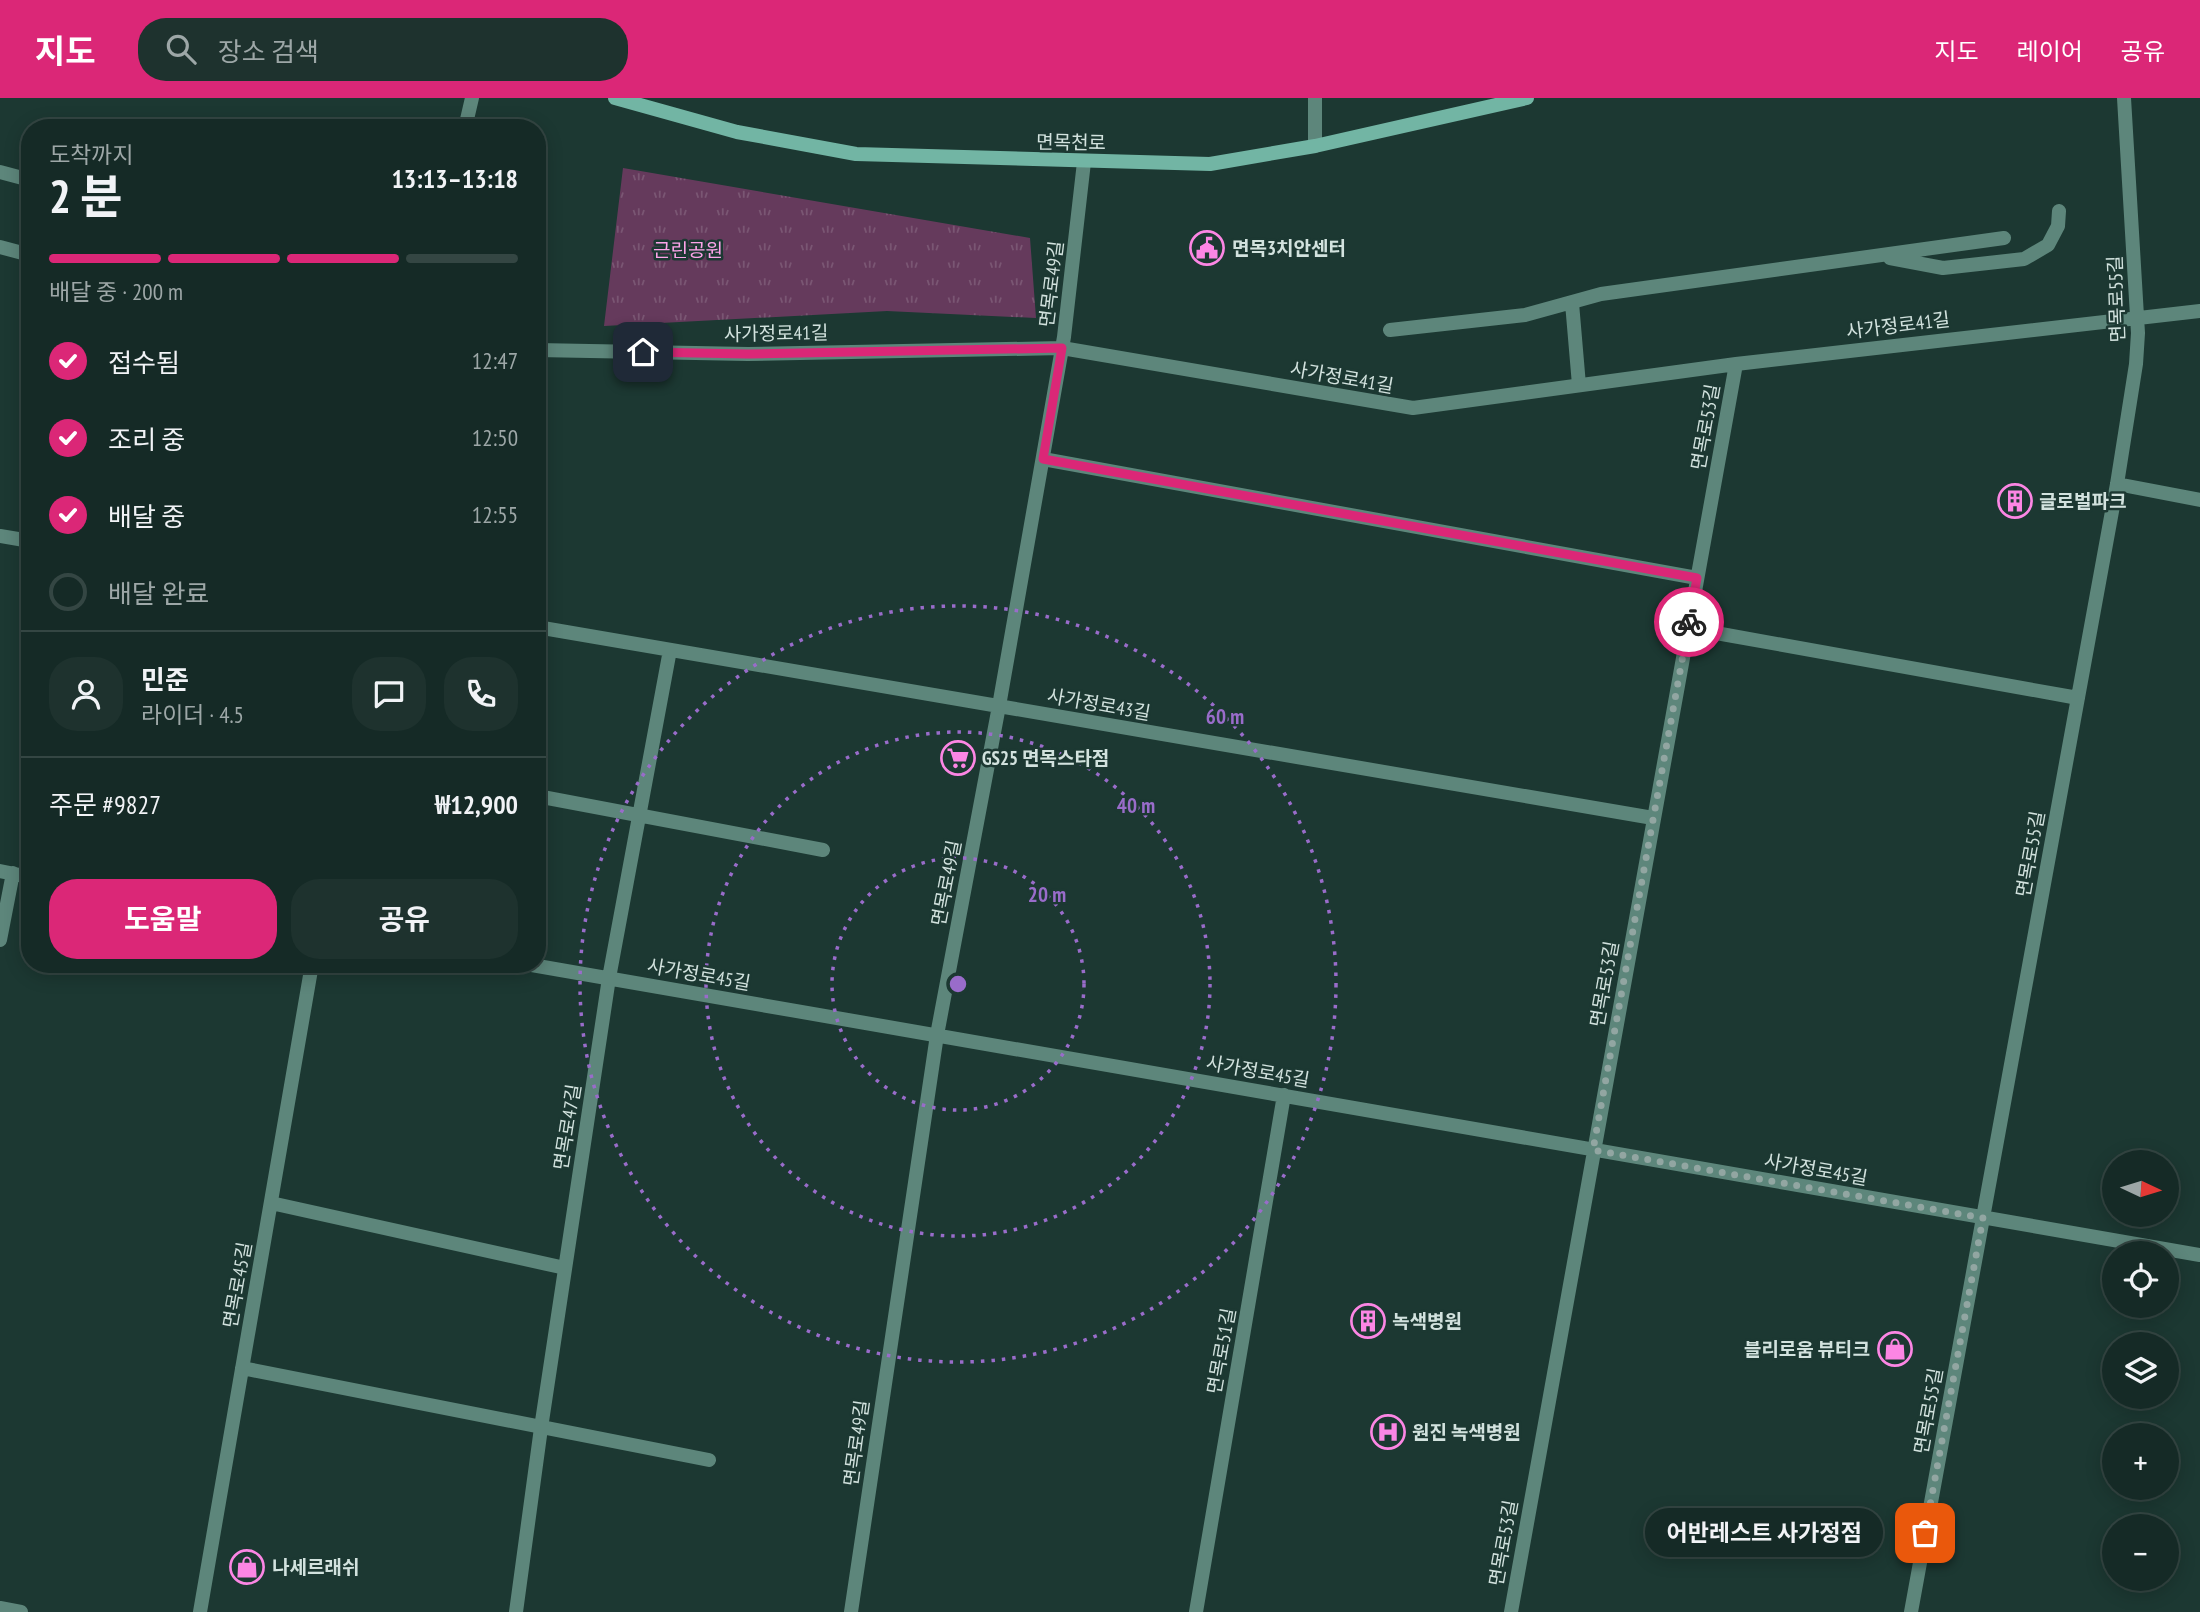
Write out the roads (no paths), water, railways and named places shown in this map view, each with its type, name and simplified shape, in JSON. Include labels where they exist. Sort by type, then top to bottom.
[{"type":"main road","name":"면목천로","points":[[615,98],[737,132],[856,154],[1210,164],[1315,146],[1508,100],[1527,98]]},
{"type":"street","points":[[467,119],[472,98]]},
{"type":"street","points":[[1315,98],[1315,146]]},
{"type":"street","name":"면목로55길","points":[[1911,1612],[2117,484],[2136,364],[2137,316],[2123,98]]},
{"type":"street","name":"면목로49길","points":[[851,1612],[937,1035],[999,706],[1062,348],[1084,162]]},
{"type":"street","points":[[0,172],[21,178]]},
{"type":"street","points":[[1878,255],[1942,268],[2024,260],[2048,245],[2057,226],[2059,211]]},
{"type":"street","points":[[1390,330],[1525,315],[1601,294],[2004,238]]},
{"type":"street","points":[[0,247],[21,253]]},
{"type":"street","points":[[1572,303],[1579,386]]},
{"type":"street","name":"사가정로41길","points":[[546,350],[748,354],[1062,348],[1413,408],[1736,364],[2137,316],[2200,311]]},
{"type":"street","name":"면목로53길","points":[[1511,1612],[1736,364]]},
{"type":"street","points":[[1043,459],[1697,578]]},
{"type":"street","points":[[2117,484],[2200,500]]},
{"type":"street","points":[[0,536],[21,540]]},
{"type":"street","points":[[1688,628],[2078,698]]},
{"type":"street","name":"사가정로43길","points":[[546,629],[1653,818]]},
{"type":"street","name":"면목로47길","points":[[516,1612],[541,1427],[609,978],[670,650]]},
{"type":"street","points":[[546,798],[823,850]]},
{"type":"street","points":[[0,940],[6,872]]},
{"type":"street","name":"사가정로45길","points":[[546,967],[2200,1255]]},
{"type":"street","name":"면목로45길","points":[[201,1612],[310,973]]},
{"type":"street","name":"면목로51길","points":[[1196,1612],[1284,1096]]},
{"type":"street","points":[[271,1203],[565,1268]]},
{"type":"street","points":[[242,1368],[709,1460]]},
{"type":"street","points":[[0,1608],[21,1612]]},
{"type":"place","name":"면목3치안센터","points":[[1207,248]]},
{"type":"place","name":"글로벌파크","points":[[2015,501]]},
{"type":"place","name":"GS25 면목스타점","points":[[958,758]]},
{"type":"place","name":"녹색병원","points":[[1368,1321]]},
{"type":"place","name":"블리로움 뷰티크","points":[[1895,1349]]},
{"type":"place","name":"원진 녹색병원","points":[[1388,1432]]},
{"type":"place","name":"어반레스트 사가정점","points":[[1925,1533]]},
{"type":"place","name":"나세르래쉬","points":[[247,1567]]},
{"type":"park label","name":"근린공원","points":[[688,250]]}]
